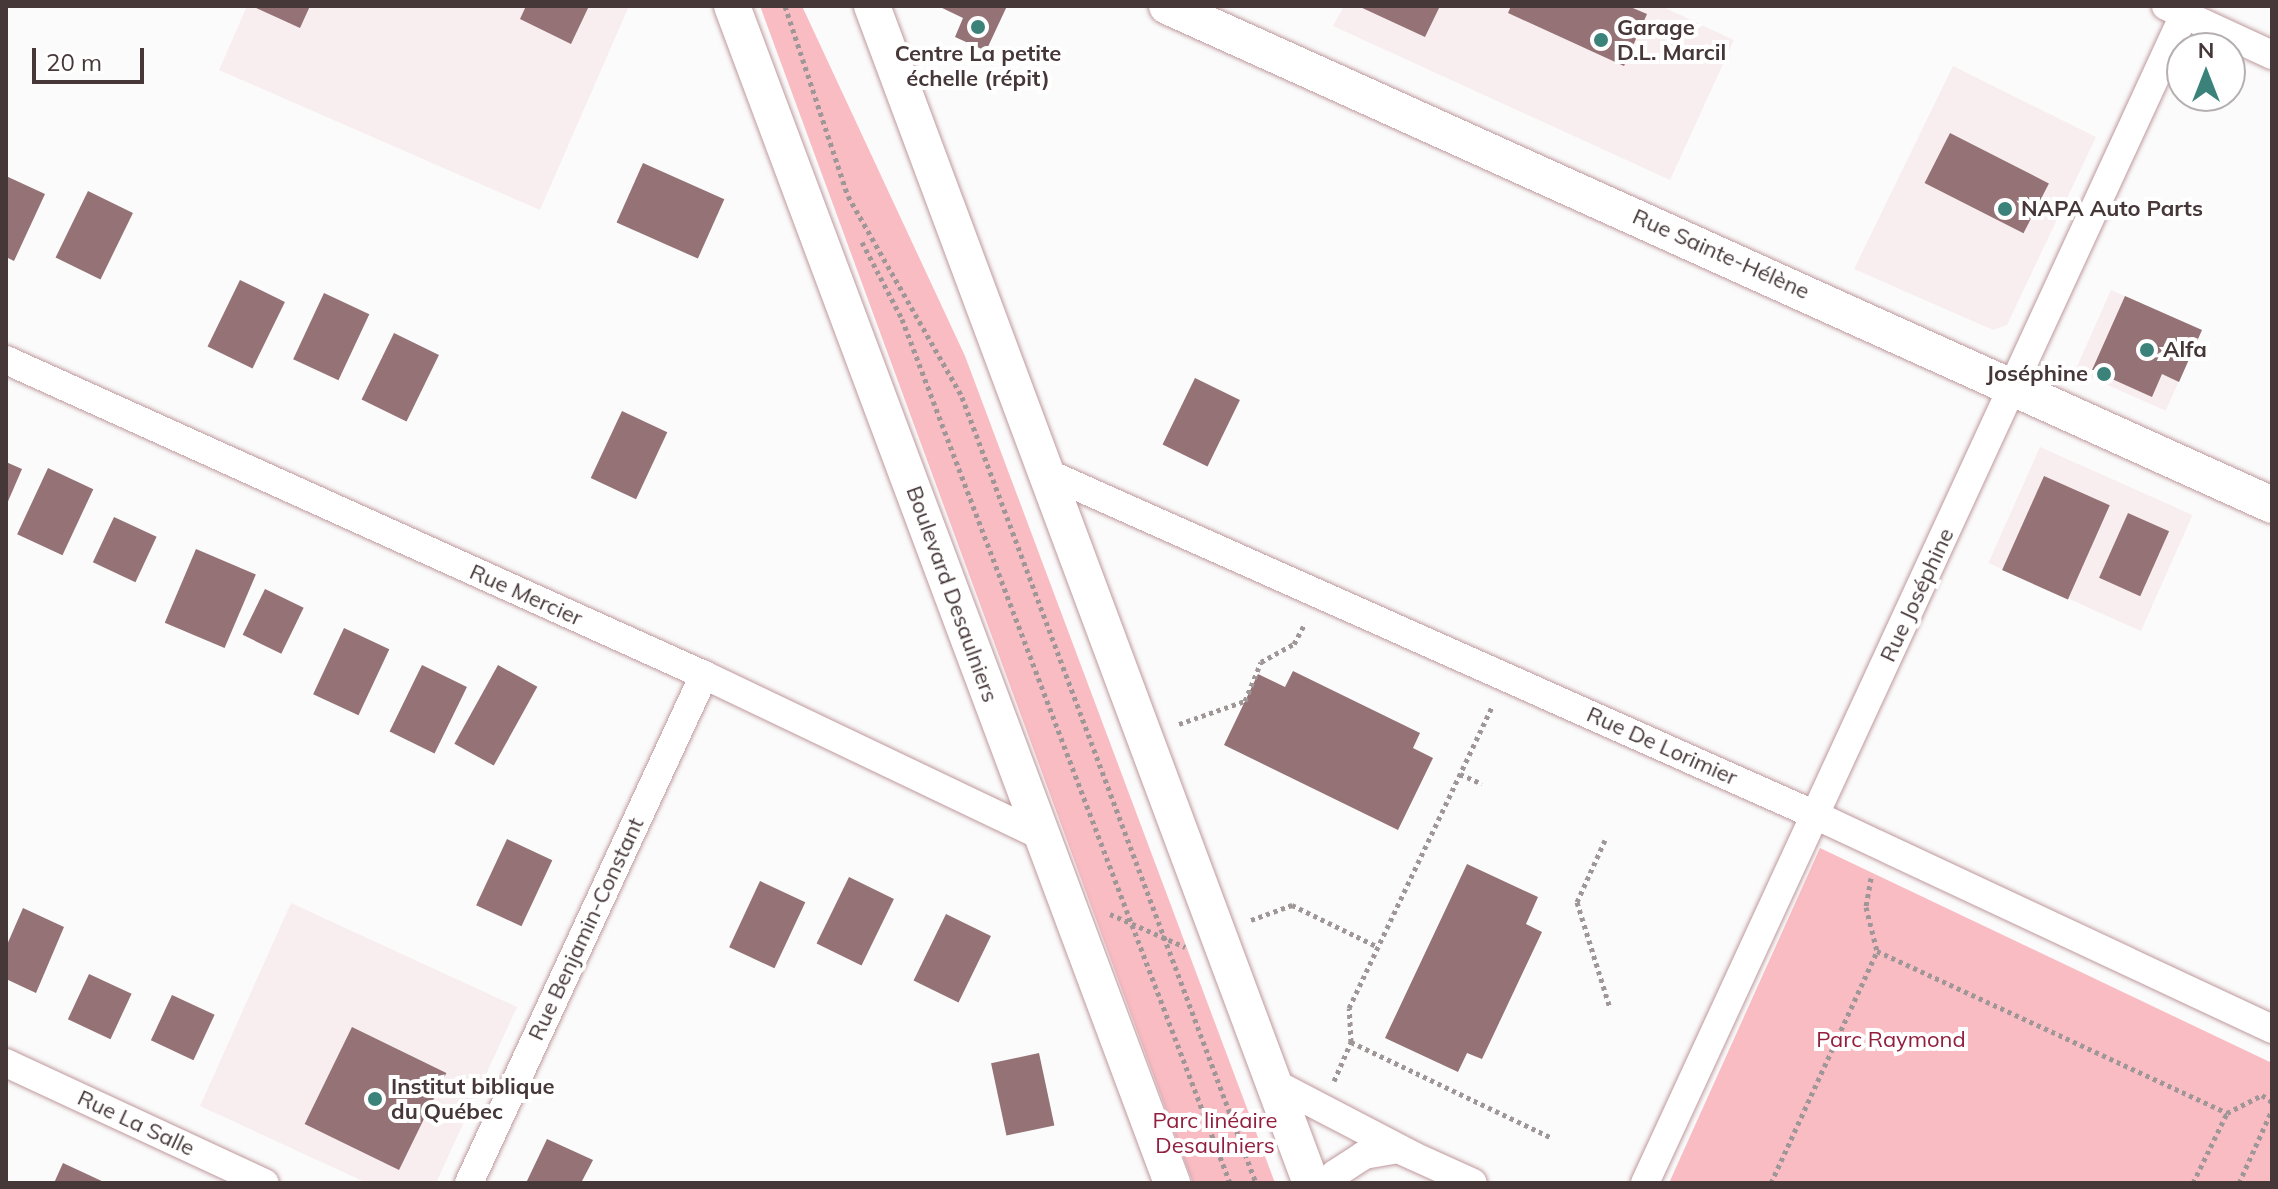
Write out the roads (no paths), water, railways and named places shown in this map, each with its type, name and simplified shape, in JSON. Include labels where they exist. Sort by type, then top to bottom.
[{"type":"street","name":"Boulevard Desaulniers","points":[[732,6],[1172,1183]]},
{"type":"street","points":[[872,6],[1270,1081],[1311,1183]]},
{"type":"street","name":"Rue Sainte-Hélène","points":[[1167,6],[2013,385],[2272,505]]},
{"type":"street","points":[[2179,9],[2272,55]]},
{"type":"street","name":"Rue Joséphine","points":[[1645,1183],[2013,385],[2179,9]]},
{"type":"street","name":"Rue Mercier","points":[[6,360],[704,675],[1043,837]]},
{"type":"street","name":"Rue De Lorimier","points":[[1047,473],[1815,815],[2272,1029]]},
{"type":"street","name":"Rue Benjamin-Constant","points":[[469,1183],[704,675]]},
{"type":"street","name":"Rue La Salle","points":[[6,1063],[265,1183]]},
{"type":"street","points":[[1270,1081],[1323,1105],[1414,1156]]},
{"type":"street","points":[[1330,1183],[1335,1174],[1364,1155],[1398,1149],[1473,1183]]},
{"type":"place","name":"Centre La petite échelle (répit)","points":[[978,27]]},
{"type":"place","name":"Garage D.L. Marcil","points":[[1601,40]]},
{"type":"place","name":"NAPA Auto Parts","points":[[2005,209]]},
{"type":"place","name":"Alfa","points":[[2147,350]]},
{"type":"place","name":"Joséphine","points":[[2104,374]]},
{"type":"place","name":"Institut biblique du Québec","points":[[375,1099]]},
{"type":"park label","name":"Parc Raymond","points":[[1891,1040]]},
{"type":"park label","name":"Parc linéaire Desaulniers","points":[[1215,1132]]}]
